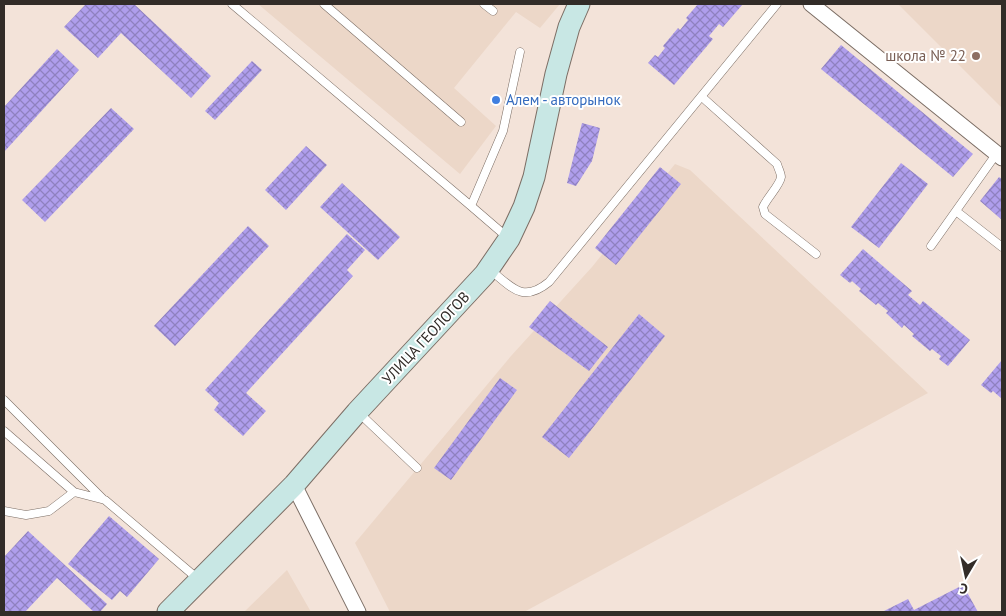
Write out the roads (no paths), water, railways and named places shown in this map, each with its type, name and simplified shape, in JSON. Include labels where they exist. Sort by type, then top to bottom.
[{"type":"street","name":"УЛИЦА ГЕОЛОГОВ","points":[[168,612],[294,485],[357,412],[489,268],[509,238],[524,207],[534,177],[556,74],[569,27],[579,4]]},
{"type":"street","points":[[814,5],[999,156]]},
{"type":"street","points":[[294,485],[358,612]]},
{"type":"lane","points":[[232,4],[509,238]]},
{"type":"lane","points":[[324,4],[461,122]]},
{"type":"lane","points":[[484,4],[494,11]]},
{"type":"lane","points":[[489,268],[515,290],[527,293],[537,291],[548,282],[777,4]]},
{"type":"lane","points":[[471,206],[503,131],[520,52]]},
{"type":"lane","points":[[702,97],[777,164],[781,176],[763,207],[765,214],[816,254]]},
{"type":"lane","points":[[931,246],[999,156]]},
{"type":"lane","points":[[956,211],[1002,247]]},
{"type":"lane","points":[[4,400],[105,500],[200,580]]},
{"type":"lane","points":[[357,412],[417,468]]},
{"type":"lane","points":[[4,431],[74,492],[105,500]]},
{"type":"lane","points":[[4,511],[26,515],[49,511],[74,492]]},
{"type":"place","name":"школа № 22","points":[[976,56]]},
{"type":"place","name":"Алем - авторынок","points":[[496,100]]}]
